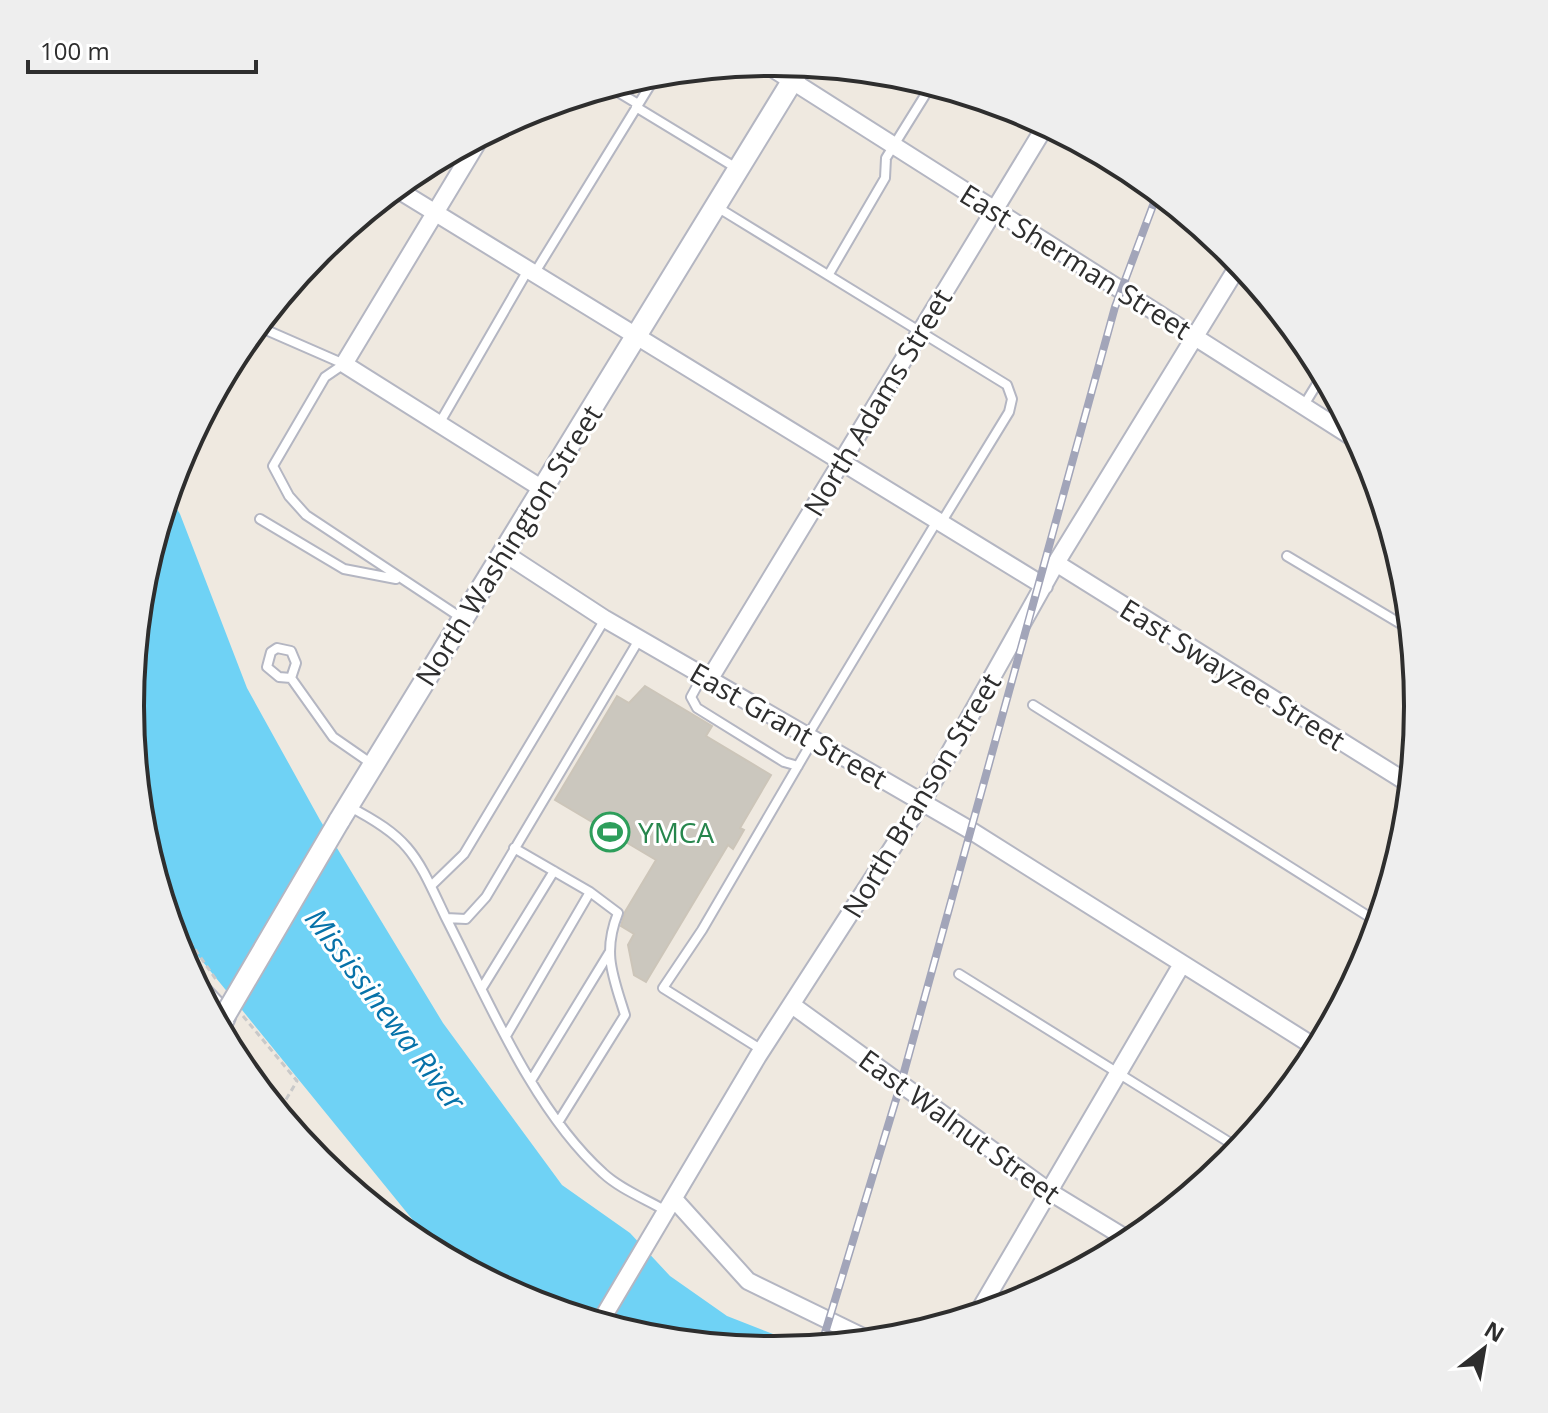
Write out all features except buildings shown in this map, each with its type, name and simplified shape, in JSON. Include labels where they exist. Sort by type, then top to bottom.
[{"type":"street","name":"North Washington Street","points":[[225,1016],[373,765],[794,76]]},
{"type":"street","name":"East Sherman Street","points":[[803,77],[894,146],[1340,429]]},
{"type":"street","name":"North Adams Street","points":[[706,677],[842,462],[1040,135]]},
{"type":"street","points":[[470,154],[344,364],[541,488]]},
{"type":"street","points":[[406,195],[1044,586]]},
{"type":"street","name":"North Branson Street","points":[[605,1314],[762,1050],[922,802],[1056,563],[1233,275]]},
{"type":"street","name":"East Grant Street","points":[[504,553],[605,619],[922,802],[1307,1042]]},
{"type":"street","name":"East Swayzee Street","points":[[1056,563],[1400,778]]},
{"type":"street","points":[[985,1301],[1182,964]]},
{"type":"street","name":"East Walnut Street","points":[[792,1005],[1050,1192],[1119,1234]]},
{"type":"street","points":[[667,1210],[748,1281],[853,1332]]},
{"type":"lane","points":[[439,424],[648,89]]},
{"type":"lane","points":[[829,274],[885,178],[886,158],[926,94]]},
{"type":"lane","points":[[621,95],[738,170]]},
{"type":"lane","points":[[716,207],[1007,385],[1012,399],[1009,412],[810,738],[798,766],[702,930],[663,988],[762,1050]]},
{"type":"lane","points":[[268,331],[344,364]]},
{"type":"lane","points":[[344,364],[325,377],[273,466],[289,496],[306,515],[400,581],[463,619]]},
{"type":"lane","points":[[1303,406],[1316,385]]},
{"type":"lane","points":[[260,519],[344,569],[400,581]]},
{"type":"lane","points":[[1287,556],[1399,623]]},
{"type":"lane","points":[[431,886],[464,854],[605,619]]},
{"type":"lane","points":[[446,918],[466,919],[486,897],[640,637]]},
{"type":"lane","points":[[706,677],[691,697],[697,708],[784,762],[798,766]]},
{"type":"lane","points":[[291,678],[333,737],[373,765]]},
{"type":"lane","points":[[1033,705],[1368,916]]},
{"type":"lane","points":[[344,814],[390,828],[418,859],[506,1036],[574,1144],[605,1176],[667,1210]]},
{"type":"lane","points":[[514,848],[590,892],[618,913],[609,937],[610,968],[625,1015],[559,1121]]},
{"type":"lane","points":[[482,988],[554,871]]},
{"type":"lane","points":[[506,1036],[590,892]]},
{"type":"lane","points":[[532,1079],[609,952]]},
{"type":"lane","points":[[959,974],[1120,1071],[1229,1142]]},
{"type":"water","name":"Mississinewa River","points":[[176,508],[247,688],[320,820],[443,1023],[562,1185],[630,1233],[670,1276],[727,1316],[780,1337],[692,1332],[611,1316],[571,1304],[495,1272],[419,1227],[191,947],[177,909],[165,870],[149,789],[144,706],[149,624],[165,543]]},
{"type":"railway","points":[[824,1335],[901,1083],[1115,307],[1154,203]]},
{"type":"place","name":"YMCA","points":[[610,832]]}]
